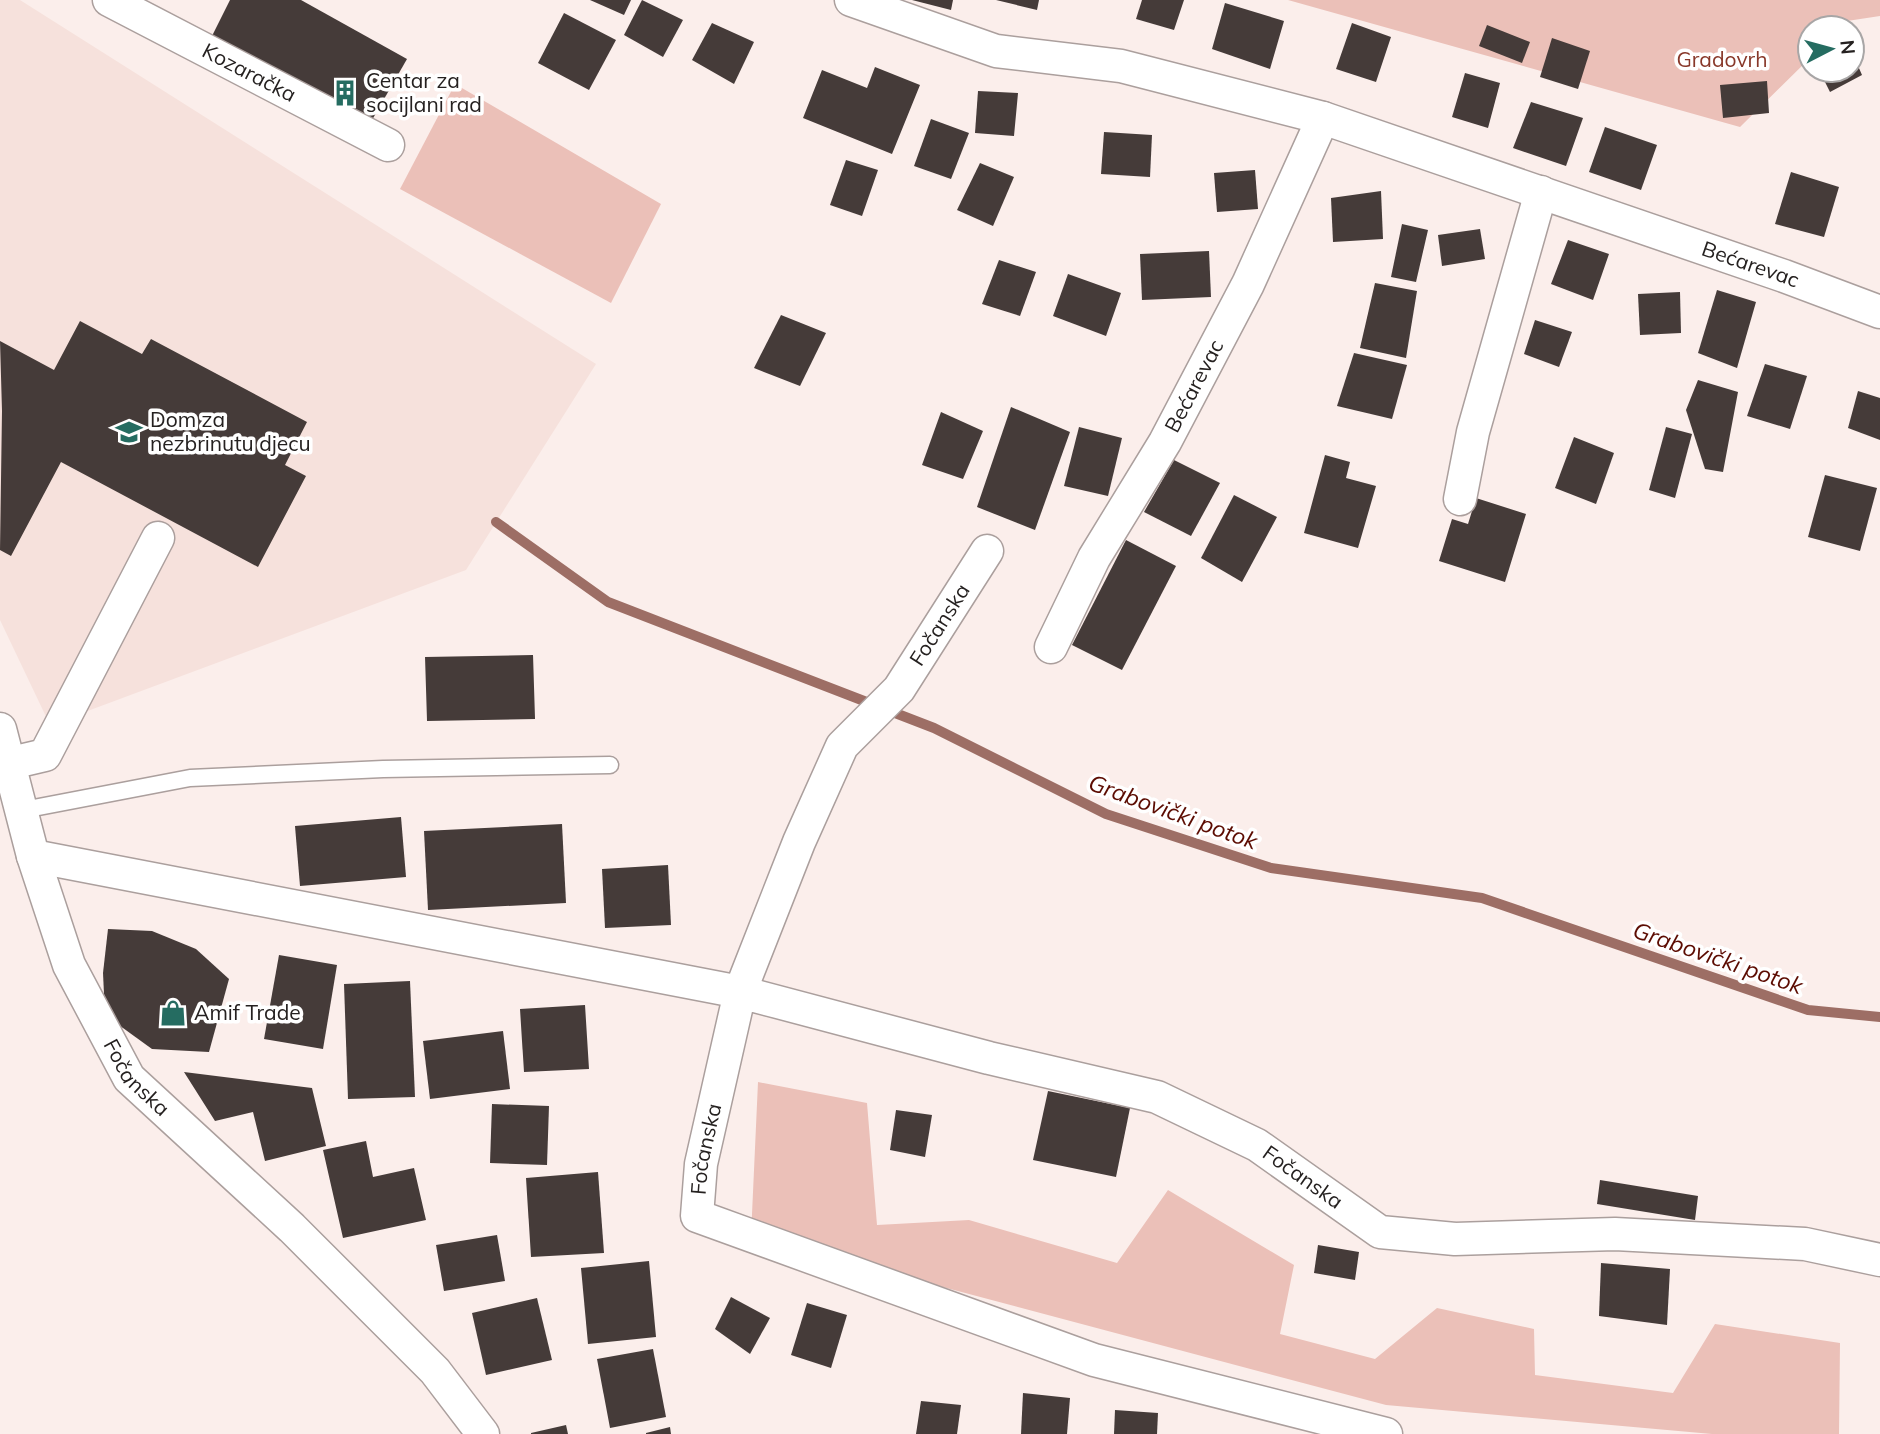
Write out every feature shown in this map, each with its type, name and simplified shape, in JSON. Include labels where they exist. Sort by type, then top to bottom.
[{"type":"street","name":"Kozaračka","points":[[109,0],[388,145]]},
{"type":"street","name":"Bećarevac","points":[[851,0],[996,51],[1121,66],[1323,118],[1880,312]]},
{"type":"street","name":"Bećarevac","points":[[1051,647],[1094,558],[1165,442],[1248,284],[1323,118]]},
{"type":"street","points":[[1460,499],[1473,432],[1541,192]]},
{"type":"street","points":[[11,763],[45,755],[158,538]]},
{"type":"street","name":"Fočanska","points":[[987,551],[899,689],[842,746],[799,842],[740,992],[701,1164],[697,1216],[1094,1360],[1386,1434]]},
{"type":"street","name":"Fočanska","points":[[0,729],[33,856],[69,965],[129,1078],[292,1228],[435,1371],[483,1434]]},
{"type":"street","name":"Fočanska","points":[[33,856],[740,992],[989,1058],[1157,1097],[1257,1145],[1380,1232],[1455,1239],[1615,1234],[1696,1238],[1805,1244],[1880,1259]]},
{"type":"lane","points":[[23,810],[190,778],[383,769],[610,765]]},
{"type":"shaded area","points":[[0,0],[20,0],[596,364],[466,570],[50,725],[0,620]]},
{"type":"green space","name":"Gradovrh","points":[[1288,0],[1880,0],[1880,16],[1866,18],[1866,14],[1796,14],[1796,72],[1740,127]]},
{"type":"green space","points":[[455,84],[661,204],[611,303],[400,189]]},
{"type":"green space","points":[[758,1082],[867,1103],[877,1225],[969,1220],[1117,1263],[1168,1190],[1294,1265],[1280,1334],[1375,1359],[1437,1308],[1534,1329],[1535,1375],[1673,1393],[1715,1324],[1840,1343],[1839,1434],[1712,1434],[1386,1405],[751,1236]]},
{"type":"building","name":"Centar za socijlani rad","points":[[230,0],[301,0],[407,59],[368,127],[208,44]]},
{"type":"building","points":[[590,0],[631,0],[624,15]]},
{"type":"building","points":[[642,0],[683,20],[663,57],[624,35]]},
{"type":"building","points":[[912,0],[953,0],[951,10]]},
{"type":"building","points":[[996,0],[1039,0],[1037,10]]},
{"type":"building","points":[[1142,0],[1184,0],[1174,30],[1136,19]]},
{"type":"building","points":[[1225,3],[1284,21],[1270,69],[1212,49]]},
{"type":"building","points":[[564,13],[616,40],[589,90],[538,63]]},
{"type":"building","points":[[712,23],[754,42],[734,84],[692,60]]},
{"type":"building","points":[[1352,23],[1391,37],[1376,82],[1336,69]]},
{"type":"building","points":[[1487,25],[1530,42],[1522,63],[1479,46]]},
{"type":"building","points":[[1552,38],[1590,51],[1578,89],[1540,77]]},
{"type":"building","points":[[875,67],[920,85],[892,154],[803,118],[822,70],[867,88]]},
{"type":"building","points":[[1465,73],[1500,83],[1488,128],[1452,117]]},
{"type":"building","points":[[1767,81],[1769,113],[1723,118],[1720,85]]},
{"type":"building","points":[[1826,84],[1845,84],[1830,92]]},
{"type":"building","points":[[978,91],[1018,93],[1014,136],[975,133]]},
{"type":"building","points":[[1531,102],[1583,118],[1566,166],[1513,148]]},
{"type":"building","points":[[931,119],[969,133],[951,179],[914,166]]},
{"type":"building","points":[[1605,127],[1657,145],[1641,190],[1589,172]]},
{"type":"building","points":[[1104,132],[1152,135],[1150,177],[1101,174]]},
{"type":"building","points":[[846,160],[878,170],[862,216],[830,205]]},
{"type":"building","points":[[980,163],[1014,177],[993,226],[957,210]]},
{"type":"building","points":[[1255,170],[1258,209],[1217,212],[1214,173]]},
{"type":"building","points":[[1791,172],[1839,187],[1824,237],[1775,224]]},
{"type":"building","points":[[1381,191],[1383,239],[1333,242],[1331,198]]},
{"type":"building","points":[[1402,224],[1428,230],[1416,282],[1391,277]]},
{"type":"building","points":[[1480,229],[1485,259],[1442,266],[1438,235]]},
{"type":"building","points":[[1568,240],[1609,254],[1593,300],[1551,284]]},
{"type":"building","points":[[1209,251],[1211,297],[1142,300],[1140,254]]},
{"type":"building","points":[[999,260],[1036,272],[1020,316],[982,304]]},
{"type":"building","points":[[1068,274],[1121,293],[1106,336],[1053,316]]},
{"type":"building","points":[[1375,283],[1417,291],[1406,358],[1360,348]]},
{"type":"building","points":[[1717,290],[1756,302],[1737,368],[1698,353]]},
{"type":"building","points":[[1680,292],[1681,333],[1640,335],[1638,294]]},
{"type":"building","points":[[781,315],[826,333],[800,386],[754,368]]},
{"type":"building","points":[[1535,320],[1572,332],[1559,367],[1524,354]]},
{"type":"building","points":[[80,321],[142,354],[151,339],[307,422],[285,465],[306,476],[258,567],[61,462],[11,556],[0,550],[0,341],[54,370]]},
{"type":"building","points":[[1354,353],[1407,365],[1392,419],[1337,406]]},
{"type":"building","points":[[1765,364],[1807,376],[1790,429],[1747,416]]},
{"type":"building","points":[[1698,380],[1738,392],[1723,472],[1705,469],[1686,410]]},
{"type":"building","points":[[1858,391],[1880,398],[1880,440],[1848,428]]},
{"type":"building","points":[[1011,407],[1070,432],[1035,530],[977,507]]},
{"type":"building","points":[[941,412],[983,431],[963,479],[922,465]]},
{"type":"building","points":[[1079,427],[1122,438],[1108,496],[1064,486]]},
{"type":"building","points":[[1666,427],[1692,434],[1675,498],[1649,490]]},
{"type":"building","points":[[1574,437],[1614,453],[1596,504],[1555,488]]},
{"type":"building","points":[[1325,455],[1350,462],[1346,478],[1376,486],[1358,548],[1304,533]]},
{"type":"building","points":[[1174,460],[1220,483],[1191,536],[1144,512]]},
{"type":"building","points":[[1825,475],[1877,488],[1860,551],[1808,537]]},
{"type":"building","points":[[1234,495],[1277,517],[1242,582],[1201,558]]},
{"type":"building","points":[[1476,498],[1526,514],[1505,582],[1439,561],[1452,519],[1468,524]]},
{"type":"building","points":[[1126,540],[1176,566],[1122,670],[1072,645]]},
{"type":"building","points":[[533,655],[535,719],[427,721],[425,657]]},
{"type":"building","points":[[401,817],[406,877],[300,886],[295,826]]},
{"type":"building","points":[[562,824],[566,903],[428,910],[424,831]]},
{"type":"building","points":[[668,865],[671,925],[605,928],[602,869]]},
{"type":"building","points":[[108,929],[152,931],[196,949],[229,979],[209,1052],[152,1049],[105,1015],[103,973]]},
{"type":"building","points":[[279,955],[337,965],[323,1049],[264,1039]]},
{"type":"building","points":[[410,981],[415,1097],[348,1099],[344,984]]},
{"type":"building","points":[[585,1005],[589,1069],[524,1072],[520,1009]]},
{"type":"building","points":[[503,1031],[510,1089],[430,1099],[423,1041]]},
{"type":"building","points":[[184,1072],[312,1088],[326,1146],[265,1161],[253,1112],[215,1121]]},
{"type":"building","points":[[1048,1091],[1130,1108],[1116,1177],[1033,1160]]},
{"type":"building","points":[[492,1104],[549,1106],[547,1165],[490,1163]]},
{"type":"building","points":[[896,1110],[932,1115],[925,1157],[890,1150]]},
{"type":"building","points":[[366,1141],[373,1177],[414,1168],[426,1220],[343,1238],[323,1150]]},
{"type":"building","points":[[598,1172],[604,1253],[531,1257],[526,1178]]},
{"type":"building","points":[[1600,1180],[1698,1196],[1695,1220],[1597,1204]]},
{"type":"building","points":[[497,1235],[505,1281],[444,1291],[436,1245]]},
{"type":"building","points":[[1318,1245],[1359,1252],[1355,1280],[1314,1273]]},
{"type":"building","points":[[649,1261],[656,1337],[588,1344],[581,1268]]},
{"type":"building","points":[[1601,1263],[1670,1269],[1667,1325],[1599,1316]]},
{"type":"building","points":[[731,1297],[770,1318],[750,1354],[715,1329]]},
{"type":"building","points":[[537,1298],[552,1360],[486,1375],[472,1313]]},
{"type":"building","points":[[807,1303],[847,1315],[831,1368],[791,1355]]},
{"type":"building","points":[[653,1349],[666,1417],[610,1428],[597,1359]]},
{"type":"building","points":[[1023,1393],[1070,1398],[1067,1434],[1021,1434]]},
{"type":"building","points":[[921,1401],[961,1405],[957,1434],[916,1434]]},
{"type":"building","points":[[1115,1410],[1158,1413],[1157,1434],[1114,1434]]},
{"type":"building","points":[[566,1425],[568,1434],[531,1434],[531,1433]]},
{"type":"building","points":[[670,1427],[671,1434],[646,1434],[646,1433]]},
{"type":"waterway","name":"Grabovički potok","points":[[496,522],[608,602],[934,728],[1106,814],[1271,868],[1482,898],[1808,1010],[1880,1017]]},
{"type":"place","name":"Centar za socijlani rad","points":[[345,93]]},
{"type":"place","name":"Dom za nezbrinutu djecu","points":[[129,432]]},
{"type":"place","name":"Amif Trade","points":[[173,1013]]}]
